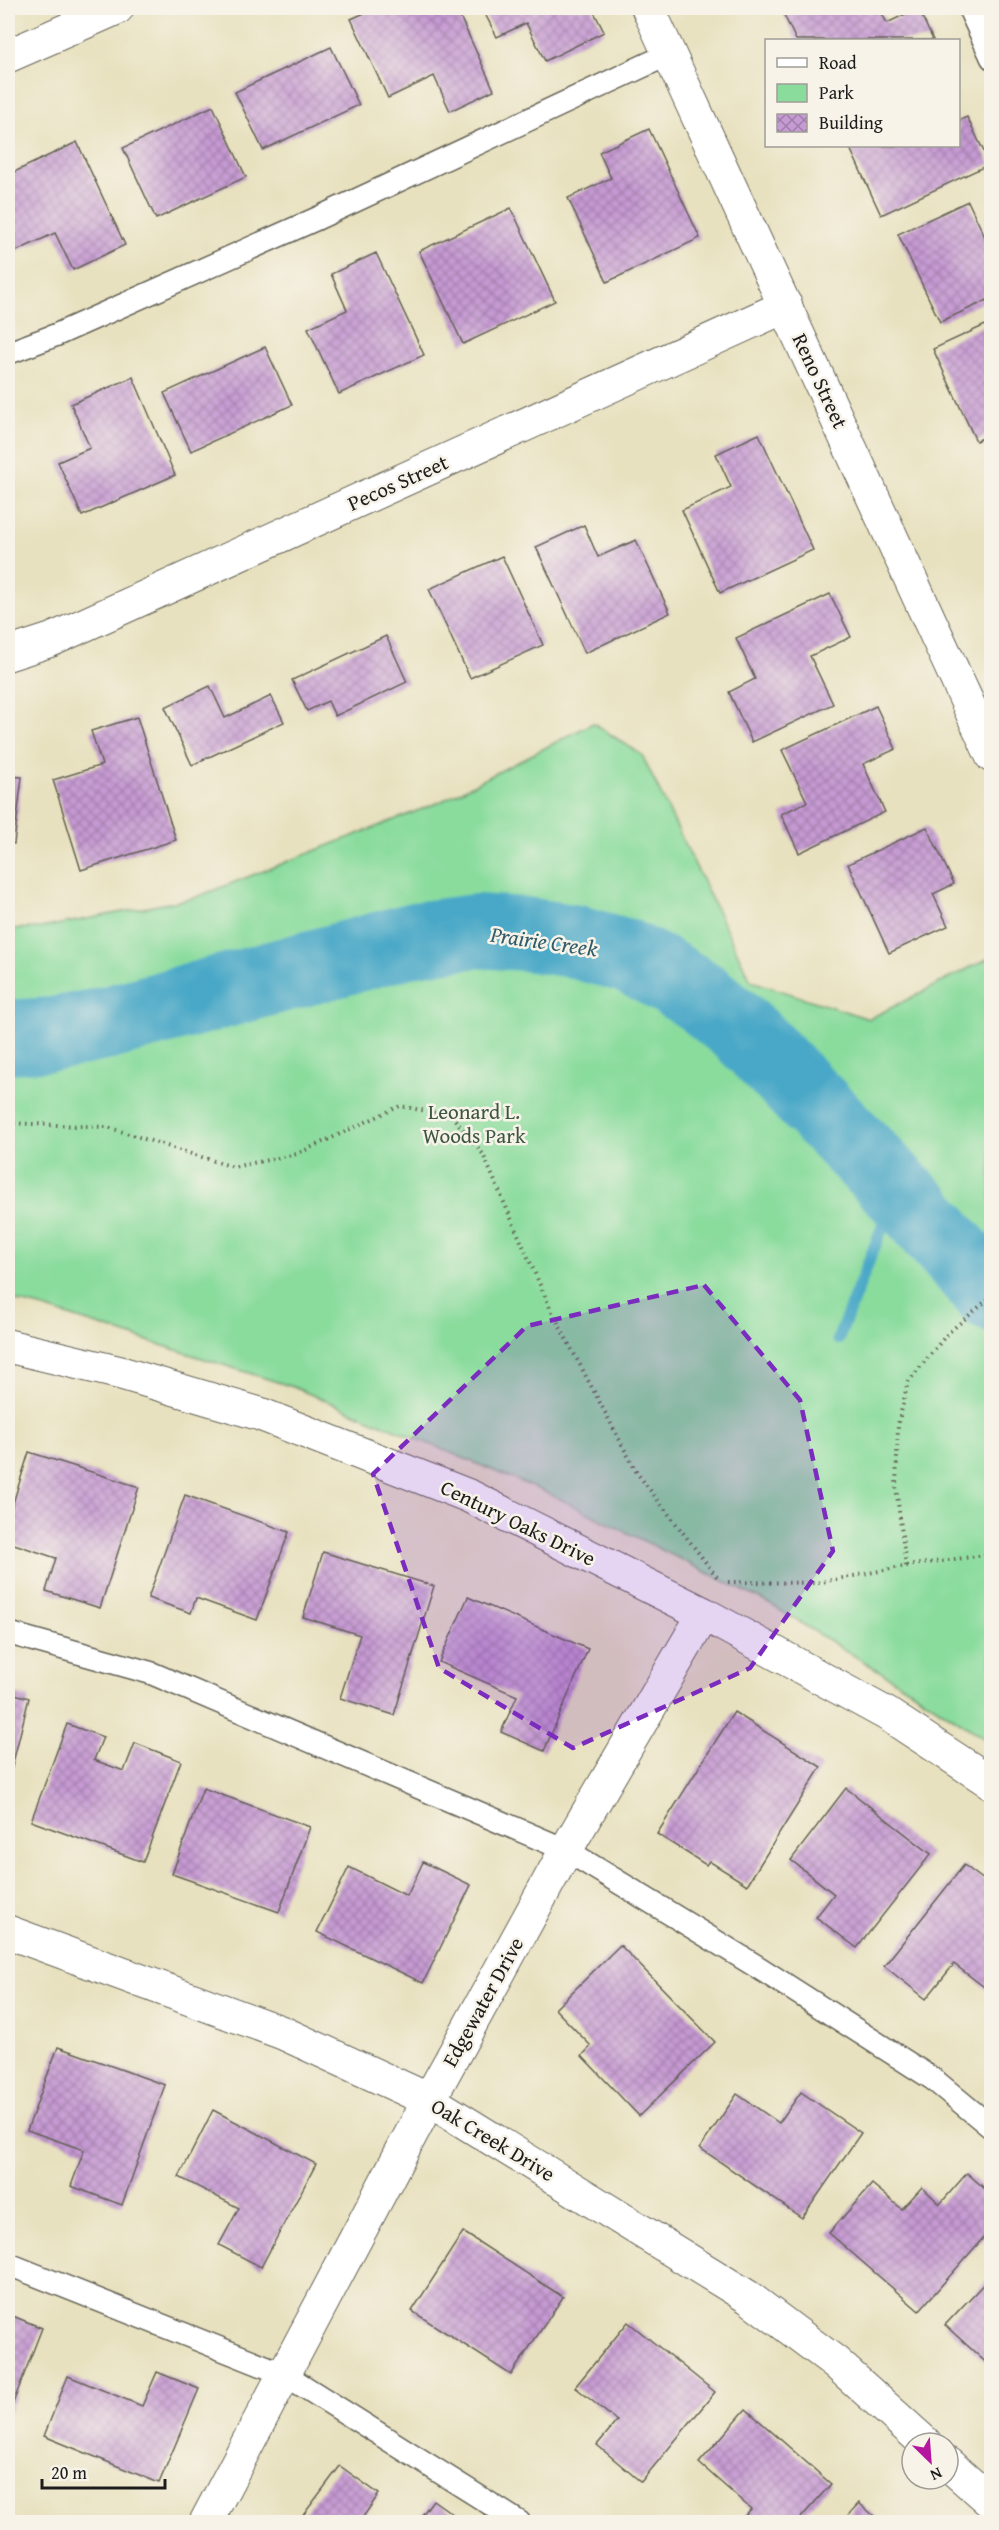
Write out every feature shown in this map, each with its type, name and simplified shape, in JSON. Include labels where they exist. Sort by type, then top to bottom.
[{"type":"street","points":[[8,56],[117,8]]},
{"type":"street","name":"Reno Street","points":[[648,8],[992,756]]},
{"type":"street","name":"Pecos Street","points":[[8,654],[51,640],[786,306]]},
{"type":"street","name":"Century Oaks Drive","points":[[8,1346],[121,1373],[260,1414],[470,1496],[704,1614],[887,1714],[992,1783]]},
{"type":"street","name":"Edgewater Drive","points":[[206,2523],[429,2100],[566,1850],[704,1614]]},
{"type":"street","name":"Oak Creek Drive","points":[[8,1932],[284,2032],[429,2100],[748,2297],[835,2361],[912,2431]]},
{"type":"street","points":[[960,2475],[992,2503]]},
{"type":"lane","points":[[969,8],[992,58]]},
{"type":"lane","points":[[8,354],[56,335],[316,219],[669,54]]},
{"type":"lane","points":[[8,1633],[151,1672],[566,1850],[756,1966],[933,2079],[992,2128]]},
{"type":"lane","points":[[8,2264],[284,2374],[519,2523]]},
{"type":"path","points":[[8,1123],[107,1126],[233,1167],[297,1154],[400,1106],[452,1116],[483,1154],[551,1310],[637,1473],[720,1582],[816,1583],[906,1566],[992,1554]]},
{"type":"path","points":[[906,1566],[896,1486],[898,1425],[908,1382],[948,1333],[992,1296]]},
{"type":"highlighted area","points":[[704,1285],[800,1400],[833,1551],[750,1668],[573,1748],[439,1668],[373,1474],[527,1326]]},
{"type":"green space","name":"Leonard L. Woods Park","points":[[593,723],[642,755],[751,981],[869,1019],[991,957],[991,1743],[917,1694],[768,1603],[552,1495],[293,1387],[44,1308],[8,1299],[8,929],[41,928],[194,898],[440,802]]},
{"type":"building","points":[[376,8],[456,8],[494,90],[450,111],[434,76],[388,98],[351,19]]},
{"type":"building","points":[[482,8],[592,8],[604,32],[545,61],[526,23],[497,37]]},
{"type":"building","points":[[801,8],[879,8],[887,23],[918,8],[933,39],[796,39],[784,15]]},
{"type":"building","points":[[331,47],[359,105],[263,150],[235,92]]},
{"type":"building","points":[[213,106],[246,177],[156,219],[123,148]]},
{"type":"building","points":[[967,117],[990,164],[881,215],[849,147],[960,147],[960,120]]},
{"type":"building","points":[[649,129],[700,238],[607,282],[568,198],[611,178],[599,152]]},
{"type":"building","points":[[77,142],[125,245],[73,270],[55,233],[8,255],[8,175]]},
{"type":"building","points":[[968,201],[992,252],[992,298],[940,322],[898,234]]},
{"type":"building","points":[[511,208],[555,301],[463,344],[419,251]]},
{"type":"building","points":[[376,253],[424,355],[339,394],[308,328],[347,310],[331,274]]},
{"type":"building","points":[[992,322],[992,434],[976,441],[933,349]]},
{"type":"building","points":[[265,347],[292,405],[191,451],[164,393]]},
{"type":"building","points":[[133,377],[175,475],[82,516],[58,462],[90,448],[71,404]]},
{"type":"building","points":[[759,434],[813,550],[720,593],[682,510],[731,487],[716,454]]},
{"type":"building","points":[[584,525],[598,557],[636,540],[670,613],[585,653],[536,547]]},
{"type":"building","points":[[502,556],[543,645],[470,678],[429,589]]},
{"type":"building","points":[[830,594],[851,637],[810,656],[833,704],[752,742],[729,692],[755,679],[736,638]]},
{"type":"building","points":[[386,636],[407,682],[335,716],[328,701],[307,711],[292,680]]},
{"type":"building","points":[[210,686],[225,718],[271,696],[284,722],[192,765],[165,707]]},
{"type":"building","points":[[876,706],[896,749],[863,764],[885,812],[799,853],[781,814],[807,802],[782,750]]},
{"type":"building","points":[[137,717],[176,840],[81,870],[53,780],[102,765],[91,731]]},
{"type":"building","points":[[8,776],[22,777],[14,844],[8,843]]},
{"type":"building","points":[[927,827],[954,884],[933,894],[948,926],[889,953],[848,864]]},
{"type":"building","points":[[29,1452],[139,1487],[100,1608],[46,1591],[56,1558],[8,1542],[8,1519]]},
{"type":"building","points":[[185,1495],[289,1532],[257,1620],[196,1598],[191,1613],[148,1598]]},
{"type":"building","points":[[323,1552],[434,1586],[394,1715],[340,1698],[360,1635],[303,1617]]},
{"type":"building","points":[[468,1597],[588,1649],[544,1751],[501,1732],[517,1696],[439,1662]]},
{"type":"building","points":[[8,1692],[29,1698],[8,1783]]},
{"type":"building","points":[[734,1712],[821,1767],[747,1885],[709,1861],[706,1865],[657,1834]]},
{"type":"building","points":[[67,1724],[103,1737],[94,1760],[124,1771],[135,1743],[181,1761],[143,1862],[31,1821]]},
{"type":"building","points":[[203,1788],[310,1827],[279,1912],[172,1874]]},
{"type":"building","points":[[846,1788],[931,1854],[857,1948],[816,1917],[834,1894],[791,1860]]},
{"type":"building","points":[[423,1862],[471,1885],[423,1983],[317,1932],[349,1867],[407,1896]]},
{"type":"building","points":[[964,1865],[992,1886],[992,1993],[954,1964],[926,1999],[884,1966]]},
{"type":"building","points":[[620,1945],[715,2042],[639,2116],[582,2056],[591,2046],[555,2009]]},
{"type":"building","points":[[58,2047],[165,2085],[122,2205],[71,2186],[84,2150],[27,2130]]},
{"type":"building","points":[[801,2092],[861,2133],[802,2218],[700,2148],[737,2094],[779,2123]]},
{"type":"building","points":[[213,2110],[316,2164],[261,2267],[219,2245],[239,2208],[179,2177]]},
{"type":"building","points":[[967,2173],[992,2195],[992,2228],[919,2311],[829,2233],[872,2184],[902,2209],[922,2187],[940,2204]]},
{"type":"building","points":[[463,2232],[563,2297],[511,2375],[412,2311]]},
{"type":"building","points":[[992,2275],[992,2368],[945,2325]]},
{"type":"building","points":[[8,2314],[42,2328],[8,2416]]},
{"type":"building","points":[[628,2322],[715,2392],[641,2482],[597,2445],[617,2421],[575,2387]]},
{"type":"building","points":[[157,2372],[199,2389],[159,2483],[44,2436],[68,2376],[142,2406]]},
{"type":"building","points":[[746,2409],[831,2484],[797,2522],[739,2522],[751,2509],[699,2463]]},
{"type":"building","points":[[340,2466],[379,2494],[361,2520],[363,2522],[298,2522]]},
{"type":"building","points":[[433,2500],[464,2522],[417,2522]]},
{"type":"building","points":[[859,2503],[881,2522],[842,2522]]},
{"type":"waterway","name":"Prairie Creek","points":[[8,1037],[54,1034],[104,1024],[415,939],[476,931],[525,934],[573,941],[627,956],[663,974],[701,997],[743,1031],[919,1212],[992,1295]]},
{"type":"waterway","points":[[838,1339],[897,1190]]}]
